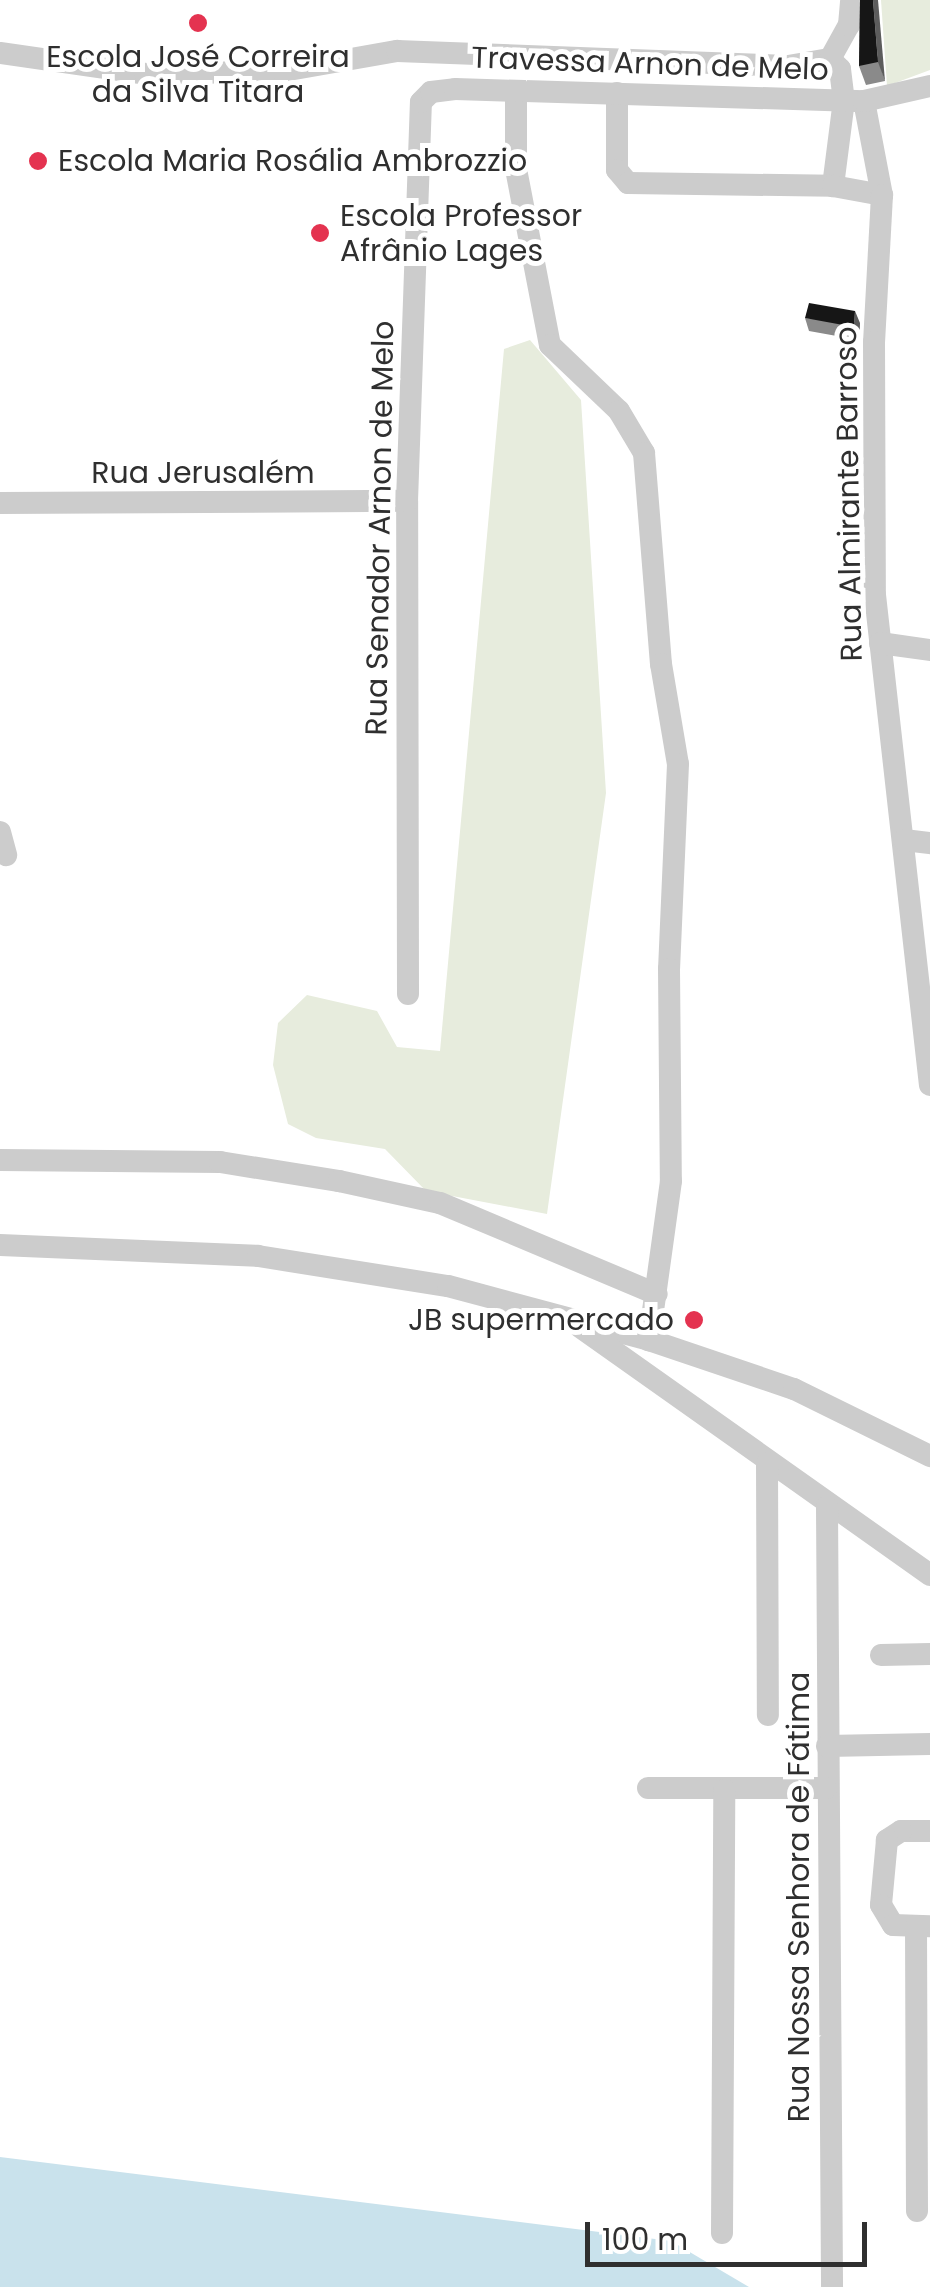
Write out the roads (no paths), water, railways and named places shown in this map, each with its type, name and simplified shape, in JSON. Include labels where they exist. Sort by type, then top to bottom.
[{"type":"street","points":[[0,53],[145,74],[283,70],[397,52],[788,66],[830,59],[849,24],[850,0]]},
{"type":"street","name":"Rua Almirante Barroso","points":[[830,59],[840,69],[854,100],[882,195],[873,429],[880,643],[930,1085]]},
{"type":"street","name":"Travessa Arnon de Melo","points":[[455,89],[854,100],[930,86]]},
{"type":"street","name":"Rua Senador Arnon de Melo","points":[[408,994],[407,501],[418,118],[426,95],[455,89]]},
{"type":"street","points":[[516,91],[516,169],[550,345],[630,427],[648,478],[654,597],[681,797],[668,969],[672,1162],[657,1294],[643,1339],[629,1366]]},
{"type":"street","points":[[617,93],[616,170],[628,183],[833,186],[882,195]]},
{"type":"street","points":[[833,186],[854,100]]},
{"type":"street","name":"Rua Jerusalém","points":[[0,503],[407,501]]},
{"type":"street","points":[[880,643],[930,650]]},
{"type":"street","points":[[0,832],[6,856]]},
{"type":"street","points":[[904,840],[930,843]]},
{"type":"street","points":[[0,1160],[220,1162],[440,1202],[657,1294]]},
{"type":"street","points":[[0,1245],[258,1256],[448,1286],[643,1339],[794,1389],[930,1456]]},
{"type":"street","points":[[574,1322],[629,1366],[827,1507],[930,1575]]},
{"type":"street","points":[[767,1462],[768,1714]]},
{"type":"street","name":"Rua Nossa Senhora de Fátima","points":[[827,1507],[832,2287]]},
{"type":"street","points":[[881,1654],[930,1654]]},
{"type":"street","points":[[826,1746],[930,1744]]},
{"type":"street","points":[[648,1788],[826,1788]]},
{"type":"street","points":[[722,2232],[724,1790]]},
{"type":"street","points":[[921,2200],[923,1926],[892,1925],[881,1905],[888,1840],[900,1831],[926,1831]]},
{"type":"water","points":[[0,2157],[671,2241],[749,2287],[0,2287]]},
{"type":"place","name":"Escola José Correira da Silva Titara","points":[[198,23]]},
{"type":"place","name":"Escola Maria Rosália Ambrozzio","points":[[38,161]]},
{"type":"place","name":"Escola Professor Afrânio Lages","points":[[320,233]]},
{"type":"place","name":"JB supermercado","points":[[694,1320]]}]
